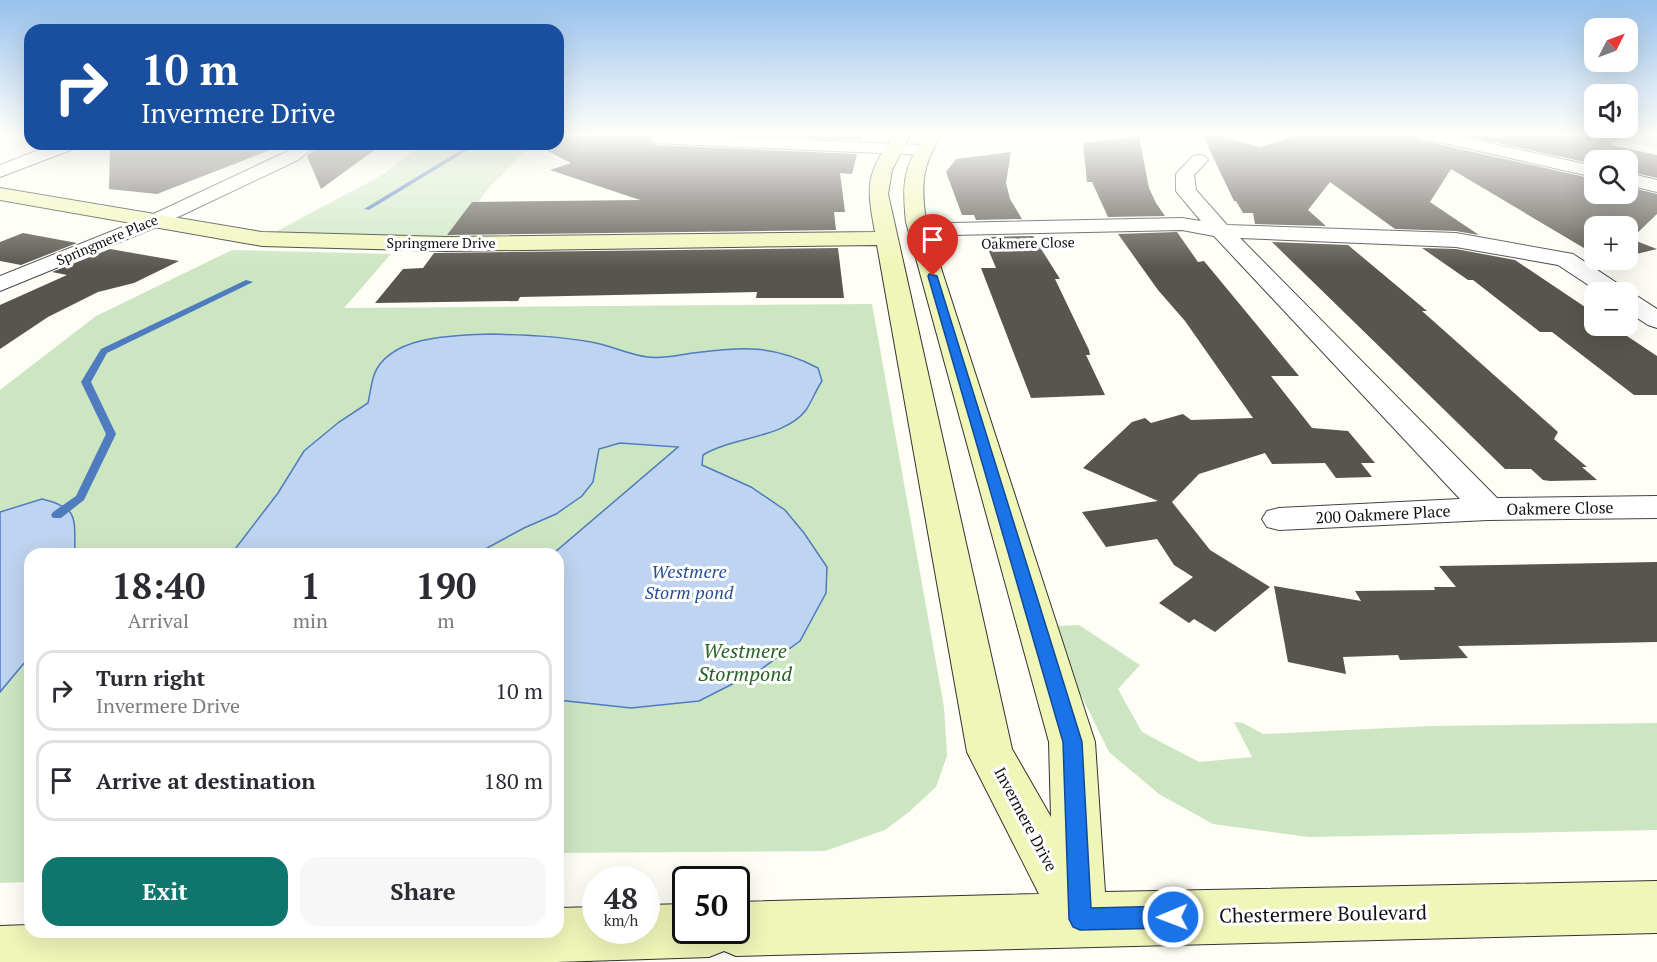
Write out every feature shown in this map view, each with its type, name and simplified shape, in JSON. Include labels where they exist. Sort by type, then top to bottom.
[{"type":"street","name":"Springmere Place","points":[[0,284],[152,222],[243,179]]},
{"type":"street","name":"Invermere Drive","points":[[880,179],[878,194],[904,238],[1072,742],[1080,919]]},
{"type":"street","name":"Invermere Drive","points":[[915,179],[904,238],[990,752],[1080,919]]},
{"type":"street","points":[[1185,179],[1186,191],[1221,231]]},
{"type":"street","points":[[1638,181],[1657,186]]},
{"type":"street","name":"Springmere Drive","points":[[0,194],[152,222],[262,239],[406,243],[904,238]]},
{"type":"street","name":"Oakmere Close","points":[[904,238],[956,244],[1189,240],[1203,239],[1221,231],[1456,240],[1565,259],[1599,282]]},
{"type":"street","name":"Oakmere Close","points":[[1221,231],[1488,509],[1657,507]]},
{"type":"street","points":[[1638,308],[1657,320]]},
{"type":"street","name":"200 Oakmere Place","points":[[1279,519],[1488,509]]},
{"type":"street","name":"Chestermere Boulevard","points":[[750,929],[1657,907]]},
{"type":"street","points":[[564,935],[672,931]]},
{"type":"street","points":[[0,953],[462,938]]},
{"type":"green space","points":[[375,179],[497,179],[447,244],[262,239]]},
{"type":"green space","name":"Westmere Stormpond","points":[[232,250],[391,254],[344,308],[872,304],[944,707],[947,756],[936,787],[885,830],[825,851],[564,853],[564,548],[24,548],[24,882],[0,883],[0,390],[96,316]]},
{"type":"green space","points":[[1079,625],[1140,665],[1118,689],[1142,732],[1199,762],[1252,757],[1234,722],[1243,723],[1263,734],[1431,726],[1657,723],[1657,830],[1308,837],[1213,824],[1159,794],[1109,752],[1080,693],[1058,626]]},
{"type":"water","name":"Westmere Storm pond","points":[[460,335],[541,336],[579,340],[598,343],[641,356],[654,357],[727,349],[757,349],[786,355],[818,368],[822,381],[806,410],[797,419],[772,432],[715,449],[703,455],[702,465],[751,487],[785,510],[827,567],[826,593],[800,641],[760,670],[699,701],[631,708],[564,701],[564,548],[560,548],[678,447],[620,443],[599,449],[593,482],[582,496],[556,514],[487,548],[236,548],[278,493],[304,451],[339,422],[368,403],[374,375],[382,362],[394,352],[408,345]]},
{"type":"water","points":[[42,499],[63,506],[69,511],[74,523],[75,548],[24,548],[24,663],[0,692],[0,512]]},
{"type":"building","points":[[109,179],[196,179],[157,194],[109,189]]},
{"type":"building","points":[[317,179],[335,179],[321,189]]},
{"type":"building","points":[[577,179],[841,179],[845,212],[834,212],[836,230],[447,235],[472,202],[640,200]]},
{"type":"building","points":[[949,179],[1007,179],[1010,199],[1022,219],[976,220],[974,215],[962,215]]},
{"type":"building","points":[[1087,179],[1147,179],[1156,203],[1165,216],[1108,217],[1092,182],[1087,182]]},
{"type":"building","points":[[1223,179],[1445,179],[1430,202],[1479,235],[1456,231],[1395,229],[1330,182],[1308,210],[1326,226],[1255,224],[1253,213],[1243,213]]},
{"type":"building","points":[[1468,179],[1584,179],[1584,204],[1638,204],[1638,189],[1657,194],[1657,214],[1638,232],[1638,216],[1584,216],[1584,248]]},
{"type":"building","points":[[1177,232],[1198,262],[1204,261],[1299,376],[1271,376],[1312,428],[1348,431],[1375,463],[1361,463],[1372,477],[1336,478],[1325,463],[1272,464],[1265,453],[1199,474],[1172,502],[1210,550],[1270,587],[1215,632],[1194,619],[1189,623],[1159,603],[1193,577],[1174,565],[1157,539],[1106,547],[1082,512],[1158,501],[1083,468],[1132,422],[1145,418],[1151,423],[1183,414],[1191,420],[1253,418],[1185,321],[1158,290],[1118,234]]},
{"type":"building","points":[[23,233],[77,243],[21,265],[0,261],[0,242]]},
{"type":"building","points":[[1033,236],[1060,279],[1055,279],[1089,350],[1090,355],[1086,355],[1105,395],[1031,398],[981,268],[996,268],[983,237]]},
{"type":"building","points":[[1272,242],[1348,245],[1427,311],[1422,311],[1558,432],[1554,439],[1587,467],[1582,467],[1597,480],[1550,481],[1543,480],[1531,469],[1505,469]]},
{"type":"building","points":[[1638,242],[1657,249],[1638,254]]},
{"type":"building","points":[[838,248],[844,298],[756,298],[757,292],[520,297],[518,301],[375,303],[403,269],[423,268],[434,253]]},
{"type":"building","points":[[1422,248],[1456,249],[1515,260],[1584,306],[1584,336],[1627,336],[1657,356],[1657,395],[1634,395],[1552,332],[1540,332],[1473,280],[1468,280]]},
{"type":"building","points":[[110,249],[179,261],[134,283],[98,292],[48,317],[0,349],[0,305],[67,275],[52,272]]},
{"type":"building","points":[[1657,562],[1657,642],[1458,646],[1468,658],[1400,660],[1398,655],[1343,657],[1346,674],[1288,662],[1274,586],[1361,601],[1355,591],[1435,590],[1434,587],[1456,587],[1439,566]]},
{"type":"waterway","points":[[367,209],[417,179]]},
{"type":"waterway","points":[[57,515],[80,498],[111,434],[86,382],[104,351],[249,282]]},
{"type":"route","points":[[933,276],[1072,742],[1080,919],[1173,917]]}]
